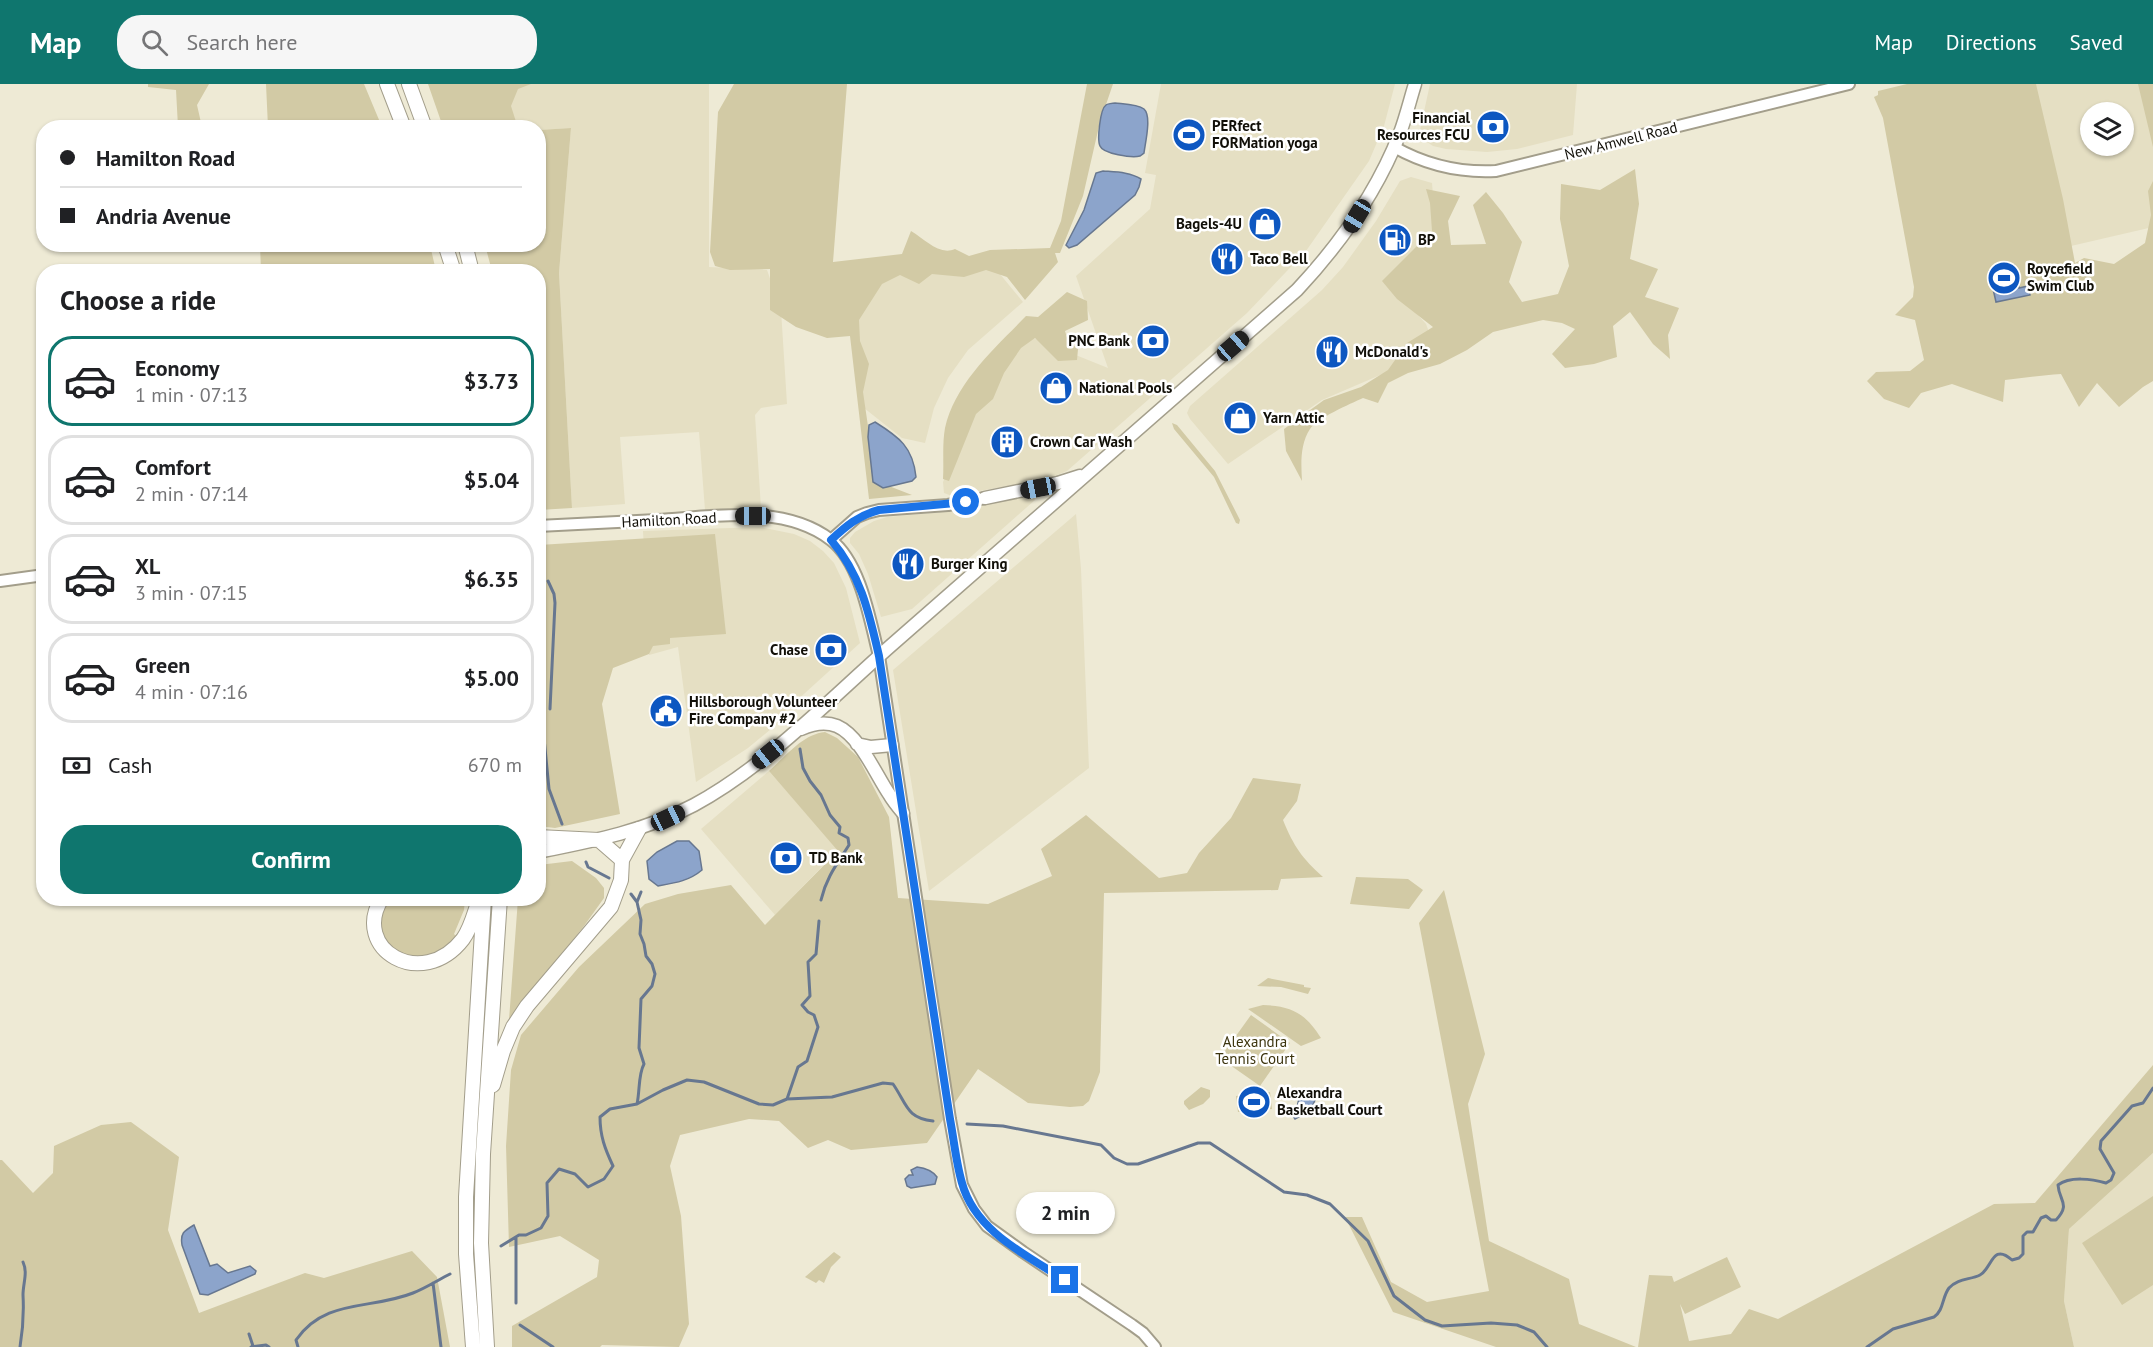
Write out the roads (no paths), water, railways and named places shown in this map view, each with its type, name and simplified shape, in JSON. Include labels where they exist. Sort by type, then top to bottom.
[{"type":"highway","points":[[387,84],[401,120]]},
{"type":"highway","points":[[409,84],[422,120]]},
{"type":"highway","points":[[486,1107],[503,1051],[513,1027],[527,1006],[611,907],[621,880],[622,860],[639,830]]},
{"type":"highway","points":[[546,837],[599,840],[622,860]]},
{"type":"highway","points":[[379,906],[375,918],[375,931],[387,952],[409,964],[422,964],[435,961],[448,954],[462,940],[471,925],[477,906]]},
{"type":"highway","points":[[473,1347],[466,1254],[466,1197],[484,906]]},
{"type":"highway","points":[[487,1347],[481,1243],[486,1107],[499,906]]},
{"type":"main road","points":[[546,850],[639,830],[686,809],[743,774],[1087,474],[1301,285],[1332,252],[1370,195],[1394,147],[1414,84]]},
{"type":"main road","points":[[985,498],[1058,483],[1087,474]]},
{"type":"main road","points":[[789,736],[804,728],[822,723],[839,727],[857,744],[903,813]]},
{"type":"main road","points":[[857,744],[872,747],[892,746]]},
{"type":"street","name":"New Amwell Road","points":[[1394,147],[1422,161],[1439,166],[1474,171],[1496,171],[1849,84]]},
{"type":"street","points":[[831,540],[857,518],[867,513],[879,510],[948,505],[985,498]]},
{"type":"street","name":"Hamilton Road","points":[[546,526],[761,516],[807,526],[831,540],[843,554],[859,583],[879,656],[962,1185],[969,1201],[994,1232],[1132,1325],[1143,1333],[1155,1347]]},
{"type":"street","points":[[0,581],[36,576]]},
{"type":"water","points":[[1115,103],[1138,106],[1146,113],[1147,137],[1144,153],[1140,156],[1112,153],[1100,146],[1099,131],[1102,112],[1106,105]]},
{"type":"water","points":[[1103,171],[1137,177],[1141,179],[1139,187],[1135,195],[1077,245],[1069,248],[1066,245],[1084,210],[1096,173]]},
{"type":"water","name":"Roycefield Swim Club","points":[[2014,265],[2019,288],[2028,286],[2030,295],[1996,302],[1989,271]]},
{"type":"water","points":[[875,422],[898,438],[908,450],[916,477],[912,481],[883,488],[873,482],[868,437],[869,425]]},
{"type":"water","points":[[677,841],[689,841],[699,851],[702,870],[676,883],[658,886],[649,879],[647,861],[657,852]]},
{"type":"water","points":[[1301,1090],[1317,1096],[1310,1111],[1295,1119],[1290,1112],[1297,1107]]},
{"type":"water","points":[[917,1167],[935,1175],[937,1177],[935,1184],[911,1188],[907,1186],[905,1179],[913,1175],[911,1170]]},
{"type":"water","points":[[194,1225],[210,1266],[217,1264],[228,1273],[250,1266],[256,1271],[255,1274],[208,1295],[200,1294],[182,1245],[184,1233]]},
{"type":"waterway","points":[[548,581],[555,603],[550,709]]},
{"type":"waterway","points":[[800,749],[803,768],[821,795],[830,815],[840,827],[839,833],[848,838],[849,845],[829,878],[821,900]]},
{"type":"waterway","points":[[546,758],[549,789],[562,824]]},
{"type":"waterway","points":[[586,862],[588,867],[609,878]]},
{"type":"waterway","points":[[637,902],[641,892]]},
{"type":"waterway","points":[[631,894],[637,902],[641,920],[640,934],[646,956],[655,974],[652,986],[641,999],[639,1048],[644,1064],[637,1104]]},
{"type":"waterway","points":[[787,1099],[798,1067],[807,1061],[818,1027],[814,1015],[802,1005],[810,996],[808,962],[816,954],[819,921]]},
{"type":"waterway","points":[[501,1246],[519,1235],[526,1235],[541,1228],[548,1216],[547,1183],[559,1169],[575,1174],[588,1187],[604,1179],[613,1166],[604,1142],[600,1117],[610,1109],[637,1104],[687,1080],[704,1082],[759,1104],[773,1105],[787,1099],[832,1097],[883,1083],[893,1084],[912,1113],[917,1117],[933,1121]]},
{"type":"waterway","points":[[1867,1347],[1893,1329],[1934,1317],[1940,1311],[1949,1288],[1960,1281],[1980,1275],[1996,1255],[2005,1255],[2012,1260],[2019,1258],[2023,1254],[2023,1236],[2027,1232],[2033,1232],[2041,1218],[2046,1216],[2051,1220],[2056,1220],[2063,1210],[2058,1185],[2075,1179],[2106,1183],[2111,1180],[2114,1173],[2100,1149],[2101,1141],[2132,1106],[2143,1103],[2153,1088]]},
{"type":"waterway","points":[[967,1124],[1003,1126],[1101,1145],[1114,1158],[1127,1164],[1138,1164],[1198,1143],[1210,1143],[1284,1192],[1307,1195],[1330,1204],[1368,1241],[1394,1296],[1425,1320],[1442,1326],[1491,1323],[1517,1325],[1534,1332],[1547,1347]]},
{"type":"waterway","points":[[516,1237],[516,1303]]},
{"type":"waterway","points":[[20,1347],[25,1274],[23,1262]]},
{"type":"waterway","points":[[298,1347],[296,1340],[321,1317],[350,1307],[413,1293],[450,1274]]},
{"type":"waterway","points":[[433,1283],[441,1347]]},
{"type":"waterway","points":[[520,1325],[553,1347]]},
{"type":"waterway","points":[[249,1334],[253,1346]]},
{"type":"waterway","points":[[251,1347],[266,1345],[269,1347]]},
{"type":"place","name":"Financial Resources FCU","points":[[1493,127]]},
{"type":"place","name":"PERfect FORMation yoga","points":[[1189,135]]},
{"type":"place","name":"Bagels-4U","points":[[1265,224]]},
{"type":"place","name":"BP","points":[[1395,240]]},
{"type":"place","name":"Taco Bell","points":[[1227,259]]},
{"type":"place","name":"Roycefield Swim Club","points":[[2004,278]]},
{"type":"place","name":"PNC Bank","points":[[1153,341]]},
{"type":"place","name":"McDonald's","points":[[1332,352]]},
{"type":"place","name":"National Pools","points":[[1056,388]]},
{"type":"place","name":"Yarn Attic","points":[[1240,418]]},
{"type":"place","name":"Crown Car Wash","points":[[1007,442]]},
{"type":"place","name":"Burger King","points":[[908,564]]},
{"type":"place","name":"Chase","points":[[831,650]]},
{"type":"place","name":"Hillsborough Volunteer Fire Company #2","points":[[666,711]]},
{"type":"place","name":"TD Bank","points":[[786,858]]},
{"type":"place","name":"Alexandra Basketball Court","points":[[1254,1102]]},
{"type":"park label","name":"Alexandra Tennis Court","points":[[1255,1050]]}]
